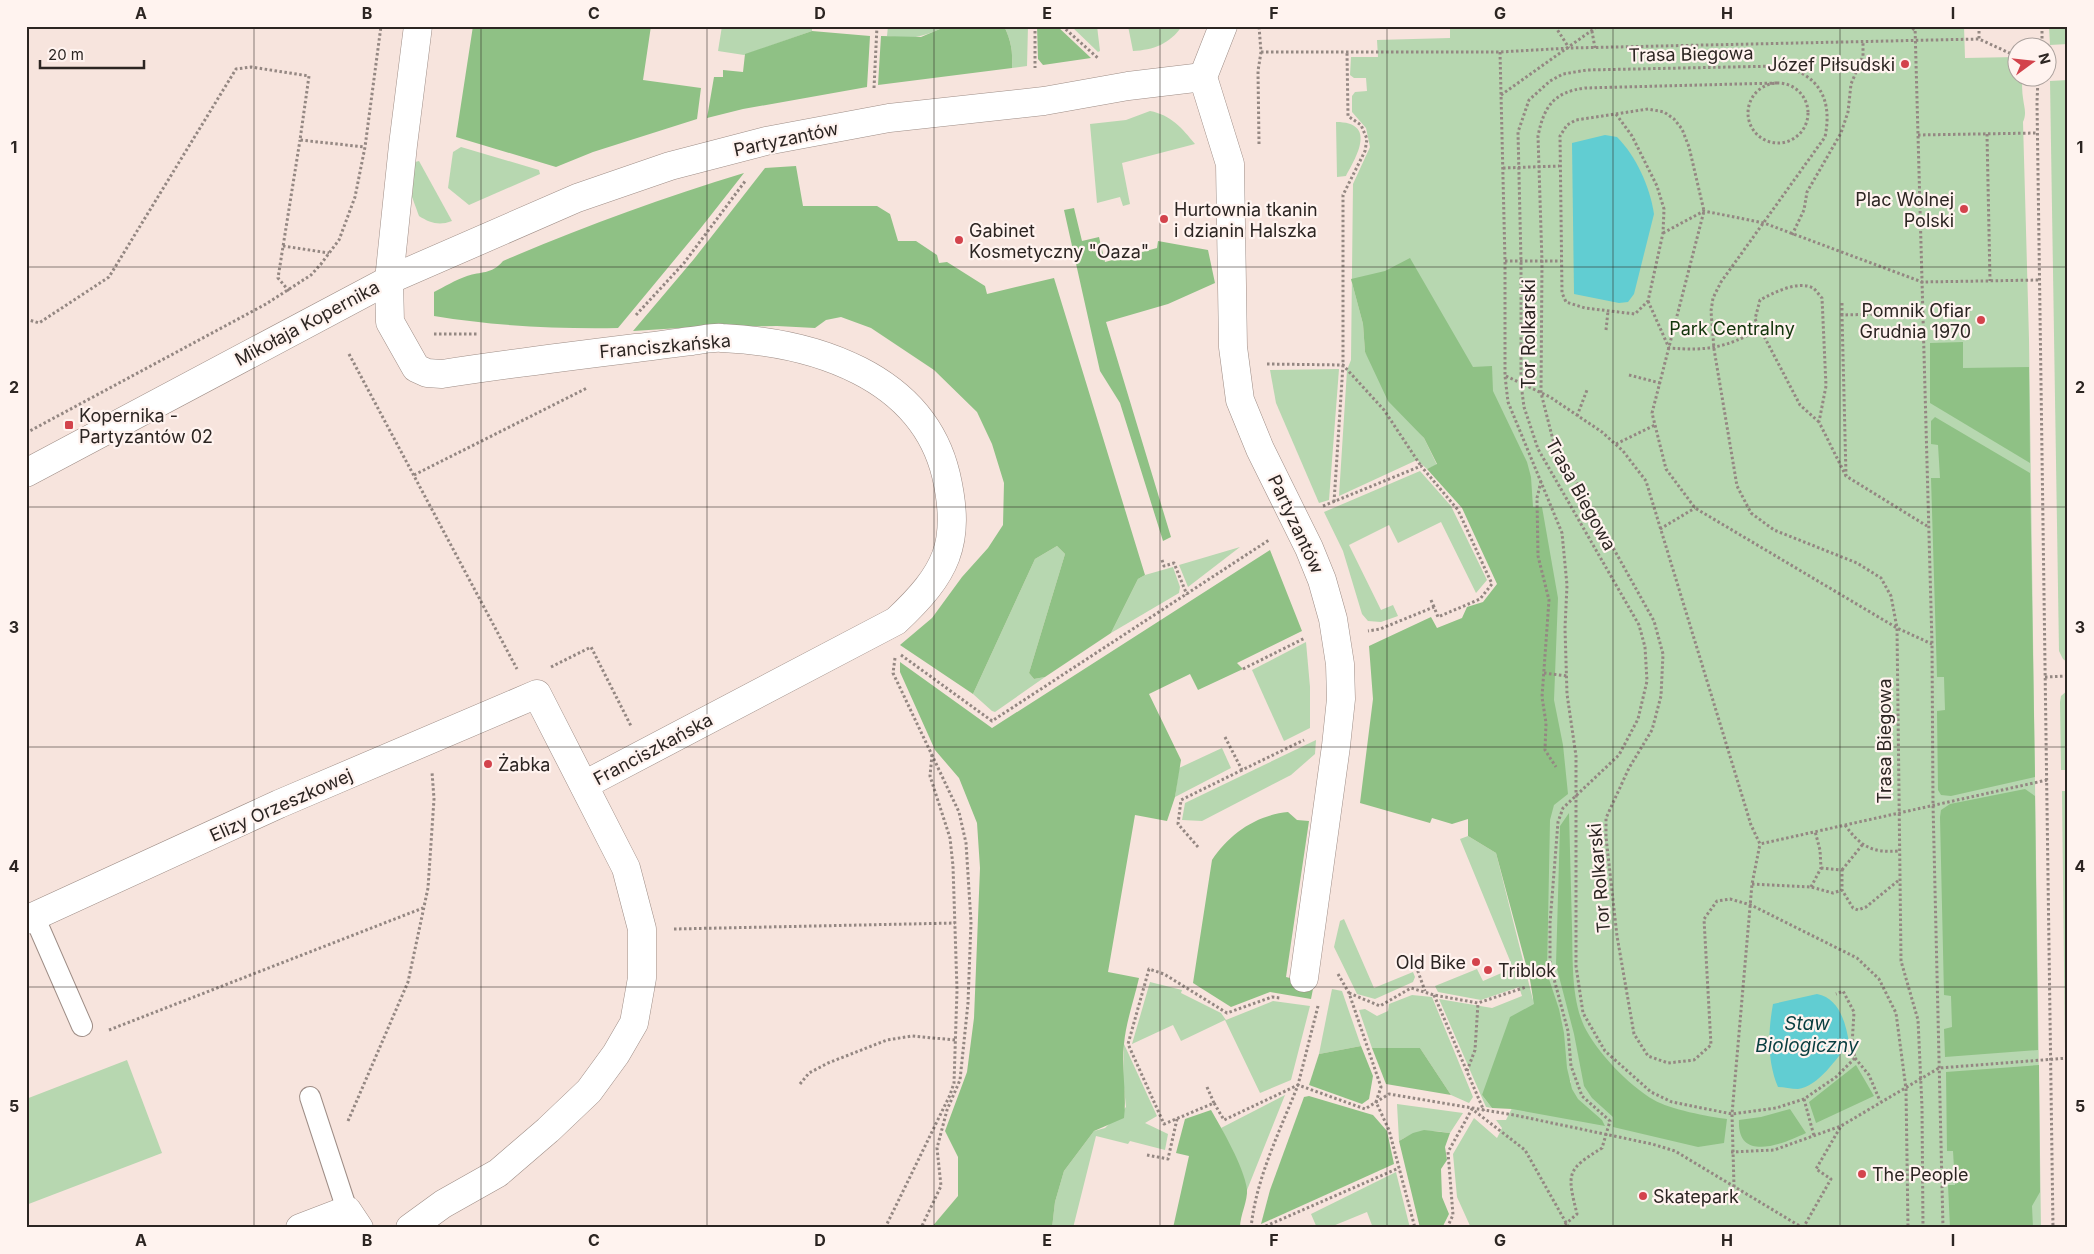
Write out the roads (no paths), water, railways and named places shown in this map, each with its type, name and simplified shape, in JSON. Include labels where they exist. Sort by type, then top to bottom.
[{"type":"street","name":"Mikołaja Kopernika","points":[[26,473],[389,280],[418,26]]},
{"type":"street","points":[[1203,77],[1223,26]]},
{"type":"street","name":"Partyzantów","points":[[389,280],[577,198],[670,166],[766,141],[889,118],[1044,101],[1128,86],[1203,77],[1230,164],[1233,347],[1240,400],[1260,449],[1297,523],[1322,580],[1332,619],[1340,664],[1341,700],[1336,746],[1304,978]]},
{"type":"street","name":"Franciszkańska","points":[[389,280],[390,322],[416,368],[426,373],[442,374],[720,338],[774,343],[814,351],[848,364],[890,389],[925,426],[942,459],[952,507],[950,546],[938,575],[919,599],[896,621],[584,785]]},
{"type":"street","name":"Elizy Orzeszkowej","points":[[30,918],[280,804],[427,742],[529,684],[584,785]]},
{"type":"street","points":[[410,1228],[443,1204],[498,1173],[548,1130],[590,1091],[616,1054],[634,1023],[642,978],[642,929],[626,868],[584,785]]},
{"type":"street","points":[[300,1228],[353,1219]]},
{"type":"lane","points":[[30,918],[82,1026]]},
{"type":"lane","points":[[310,1097],[326,1147],[353,1219]]},
{"type":"water","points":[[1605,135],[1617,137],[1630,153],[1646,183],[1654,214],[1634,294],[1628,302],[1619,303],[1574,294],[1572,143]]},
{"type":"water","name":"Staw Biologiczny","points":[[1817,994],[1825,996],[1840,1012],[1846,1027],[1849,1043],[1833,1064],[1813,1083],[1798,1089],[1778,1087],[1770,1056],[1770,1025],[1773,1004]]},
{"type":"place","name":"Józef Piłsudski","points":[[1905,64]]},
{"type":"place","name":"Plac Wolnej Polski","points":[[1964,209]]},
{"type":"place","name":"Hurtownia tkanin i dzianin Halszka","points":[[1164,219]]},
{"type":"place","name":"Gabinet Kosmetyczny \"Oaza\"","points":[[959,240]]},
{"type":"place","name":"Pomnik Ofiar Grudnia 1970","points":[[1981,320]]},
{"type":"place","name":"Kopernika - Partyzantów 02","points":[[69,425]]},
{"type":"place","name":"Żabka","points":[[488,764]]},
{"type":"place","name":"Old Bike","points":[[1476,962]]},
{"type":"place","name":"Triblok","points":[[1488,970]]},
{"type":"place","name":"The People","points":[[1862,1174]]},
{"type":"place","name":"Skatepark","points":[[1643,1196]]},
{"type":"park label","name":"Park Centralny","points":[[1732,328]]}]
